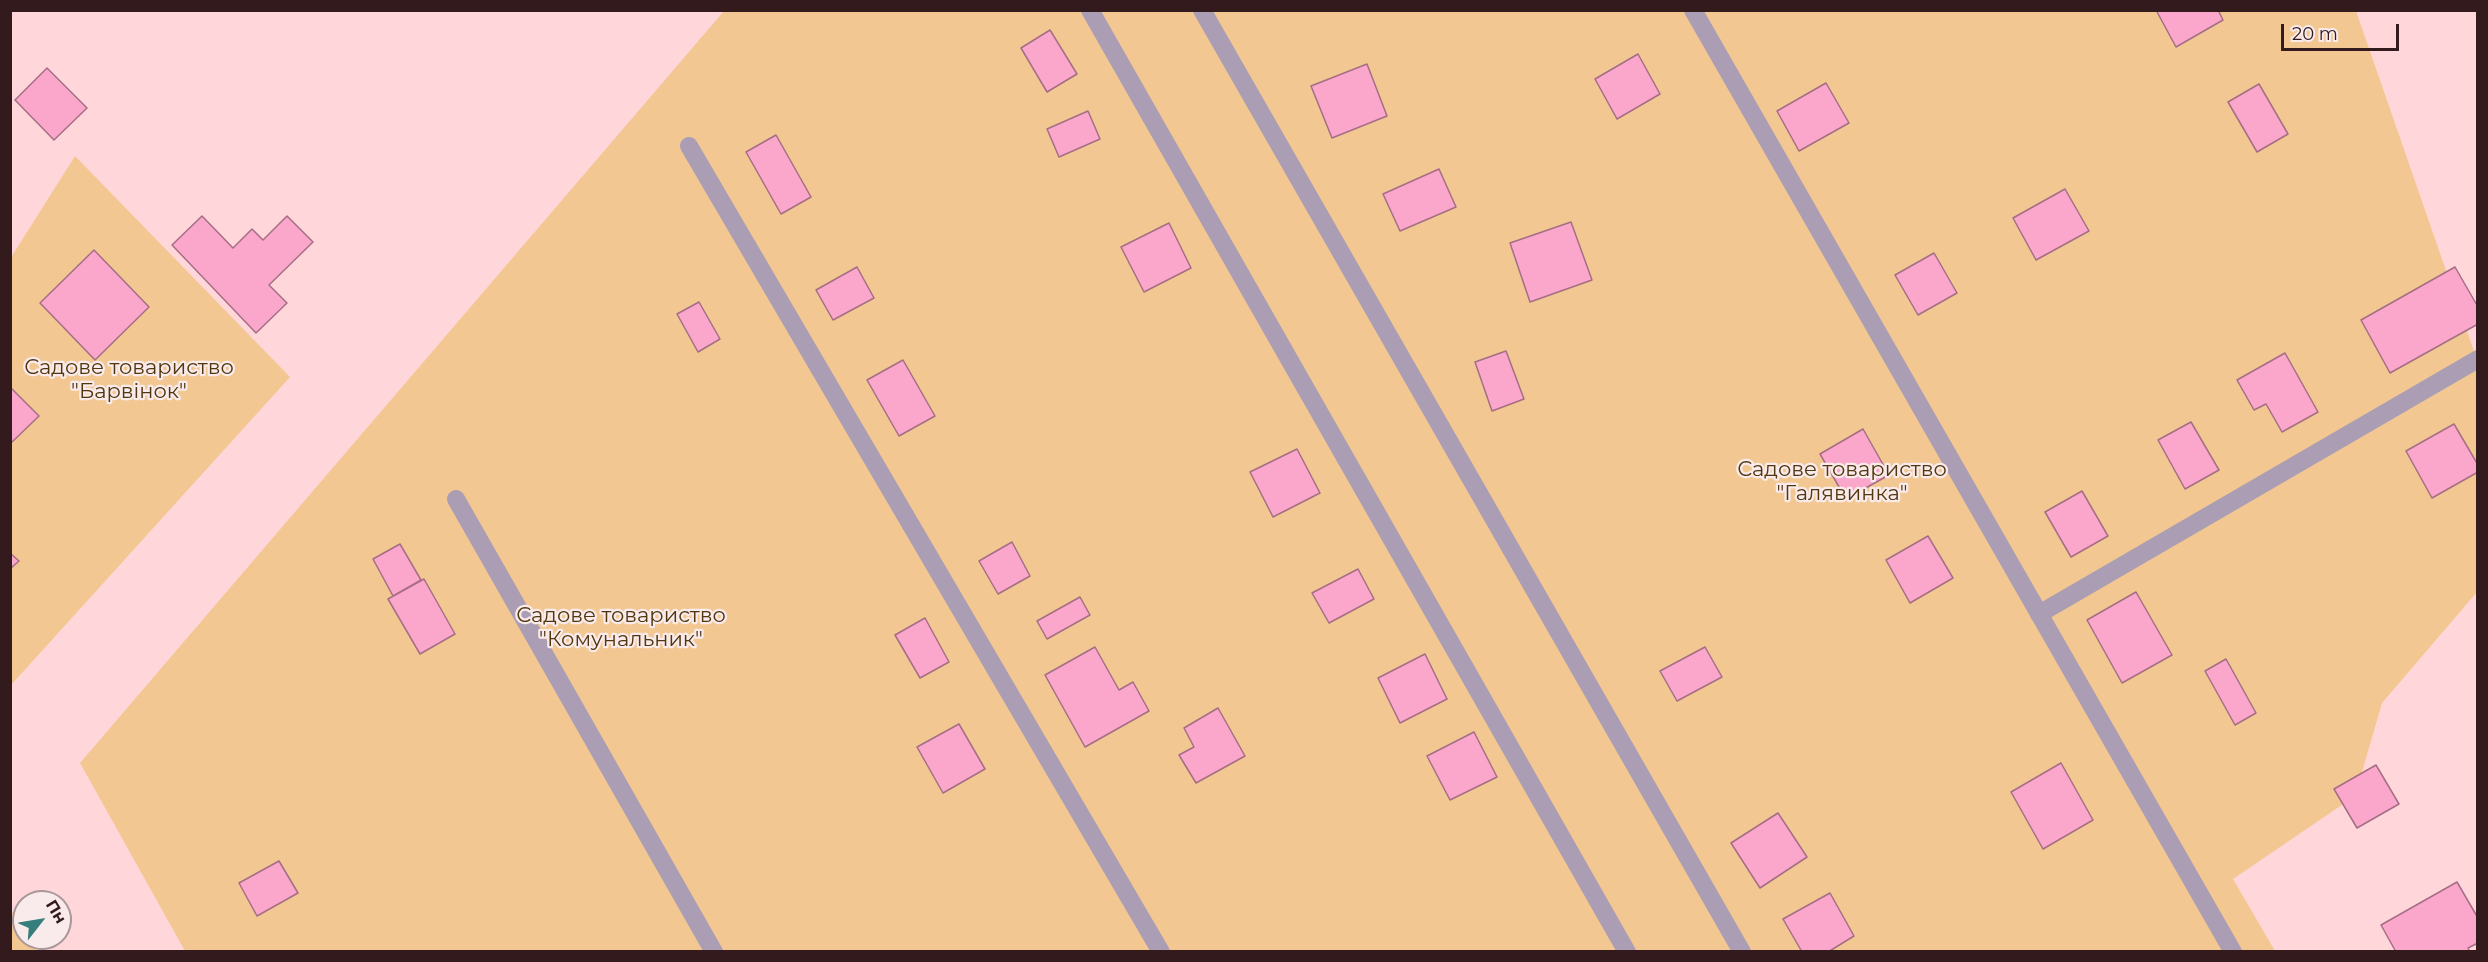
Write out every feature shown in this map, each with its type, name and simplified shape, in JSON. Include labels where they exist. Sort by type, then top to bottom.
[{"type":"street","points":[[1090,10],[1627,951]]},
{"type":"street","points":[[1202,10],[1742,951]]},
{"type":"street","points":[[1693,10],[2233,951]]},
{"type":"street","points":[[689,146],[1161,951]]},
{"type":"street","points":[[2039,614],[2478,359]]},
{"type":"street","points":[[456,499],[714,951]]},
{"type":"green space","name":"Садове товариство \"Галявинка\"","points":[[724,11],[2356,11],[2477,360],[2477,592],[2382,703],[2355,796],[2233,879],[2275,951],[185,951],[80,763]]},
{"type":"green space","name":"Садове товариство \"Барвінок\"","points":[[75,156],[290,377],[11,685],[10,259]]},
{"type":"green space","points":[[10,909],[12,912],[12,950],[36,951],[11,951]]},
{"type":"building","points":[[2156,10],[2218,10],[2223,20],[2176,47]]},
{"type":"building","points":[[1050,30],[1077,74],[1047,92],[1021,48]]},
{"type":"building","points":[[1638,54],[1660,94],[1617,119],[1595,79]]},
{"type":"building","points":[[1367,64],[1387,116],[1332,138],[1311,86]]},
{"type":"building","points":[[47,68],[87,108],[54,140],[15,100]]},
{"type":"building","points":[[1826,83],[1849,123],[1799,151],[1777,111]]},
{"type":"building","points":[[2259,84],[2288,134],[2257,152],[2228,102]]},
{"type":"building","points":[[1088,111],[1100,139],[1059,157],[1047,129]]},
{"type":"building","points":[[776,135],[811,197],[781,214],[746,152]]},
{"type":"building","points":[[1439,169],[1456,207],[1400,231],[1383,194]]},
{"type":"building","points":[[2065,189],[2089,231],[2036,260],[2013,218]]},
{"type":"building","points":[[202,216],[233,248],[252,229],[263,240],[287,216],[313,242],[269,285],[287,303],[256,333],[172,245]]},
{"type":"building","points":[[1571,222],[1592,280],[1530,302],[1510,243]]},
{"type":"building","points":[[1169,223],[1191,268],[1144,292],[1121,247]]},
{"type":"building","points":[[94,250],[149,307],[95,360],[40,303]]},
{"type":"building","points":[[1934,253],[1957,293],[1918,315],[1895,275]]},
{"type":"building","points":[[857,267],[874,298],[833,320],[816,290]]},
{"type":"building","points":[[2455,267],[2478,307],[2478,324],[2390,373],[2361,320]]},
{"type":"building","points":[[699,302],[720,339],[698,352],[677,314]]},
{"type":"building","points":[[1506,351],[1524,399],[1492,411],[1475,362]]},
{"type":"building","points":[[2285,353],[2318,412],[2282,432],[2266,404],[2254,410],[2237,380]]},
{"type":"building","points":[[903,360],[935,416],[899,436],[867,380]]},
{"type":"building","points":[[10,387],[39,416],[10,444]]},
{"type":"building","points":[[2191,422],[2219,470],[2185,489],[2158,440]]},
{"type":"building","points":[[2454,424],[2478,465],[2478,472],[2432,498],[2406,451]]},
{"type":"building","points":[[1863,429],[1889,475],[1846,499],[1820,454]]},
{"type":"building","points":[[1297,449],[1320,493],[1273,517],[1250,472]]},
{"type":"building","points":[[2082,491],[2108,536],[2071,557],[2045,512]]},
{"type":"building","points":[[1928,536],[1953,578],[1910,603],[1886,560]]},
{"type":"building","points":[[1012,542],[1030,576],[998,594],[979,561]]},
{"type":"building","points":[[400,544],[421,580],[393,596],[373,559]]},
{"type":"building","points":[[10,553],[19,561],[10,569]]},
{"type":"building","points":[[1358,569],[1374,599],[1329,623],[1312,593]]},
{"type":"building","points":[[424,579],[455,634],[420,654],[388,599]]},
{"type":"building","points":[[2136,592],[2172,655],[2122,683],[2087,620]]},
{"type":"building","points":[[1080,597],[1090,615],[1047,639],[1037,621]]},
{"type":"building","points":[[925,618],[949,662],[920,678],[895,635]]},
{"type":"building","points":[[1095,647],[1119,690],[1133,682],[1149,711],[1085,747],[1045,675]]},
{"type":"building","points":[[1705,647],[1722,677],[1677,701],[1660,671]]},
{"type":"building","points":[[1425,654],[1447,699],[1400,723],[1378,678]]},
{"type":"building","points":[[2226,659],[2256,713],[2235,725],[2205,671]]},
{"type":"building","points":[[1218,708],[1245,756],[1196,783],[1179,755],[1194,747],[1184,728]]},
{"type":"building","points":[[959,724],[985,769],[943,793],[917,747]]},
{"type":"building","points":[[1474,732],[1497,777],[1450,800],[1427,756]]},
{"type":"building","points":[[2061,763],[2093,820],[2043,849],[2011,792]]},
{"type":"building","points":[[2376,765],[2399,804],[2357,828],[2334,789]]},
{"type":"building","points":[[1778,813],[1807,857],[1760,888],[1731,843]]},
{"type":"building","points":[[279,861],[298,893],[257,916],[239,883]]},
{"type":"building","points":[[2457,882],[2478,918],[2478,943],[2468,948],[2470,952],[2396,952],[2381,925]]},
{"type":"building","points":[[1830,893],[1854,936],[1828,952],[1802,952],[1783,919]]},
{"type":"park label","name":"Садове товариство \"Комунальник\"","points":[[621,628]]}]
